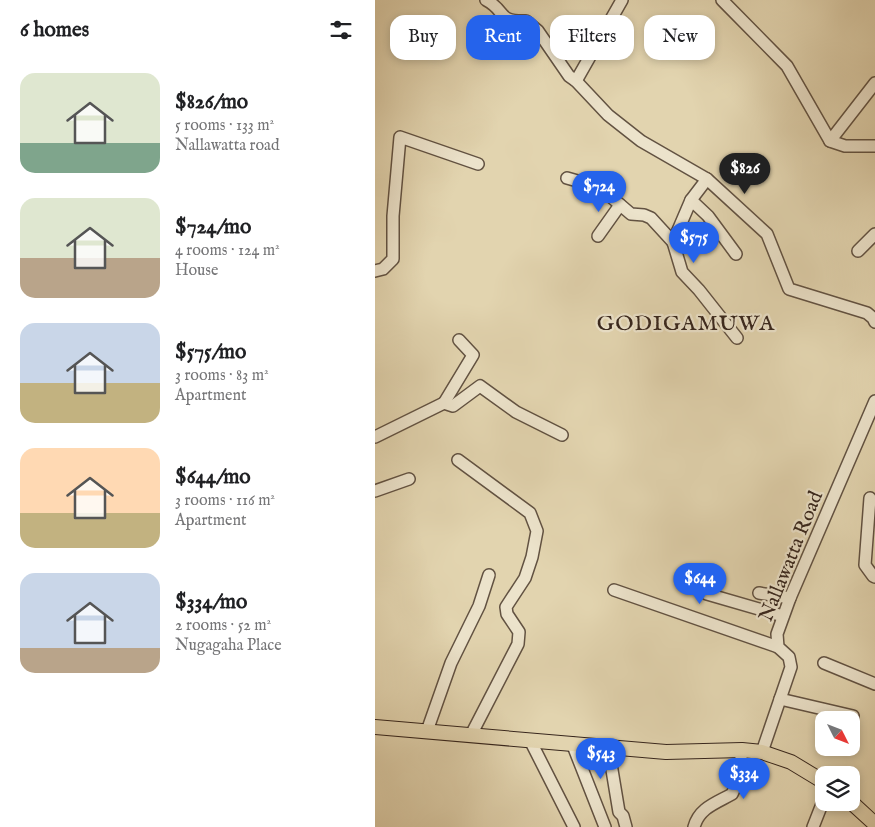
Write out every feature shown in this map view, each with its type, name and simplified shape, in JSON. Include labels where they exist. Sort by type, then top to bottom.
[{"type":"main road","points":[[375,727],[666,752],[742,750],[762,752],[791,762],[815,777]]},
{"type":"main road","points":[[860,810],[875,824]]},
{"type":"street","points":[[486,0],[495,4],[504,18],[513,21],[526,21],[538,31],[569,76],[577,81],[608,115],[641,141],[707,179],[767,234],[789,290],[867,314],[875,322]]},
{"type":"street","points":[[577,81],[622,0]]},
{"type":"street","points":[[722,0],[787,66],[830,141],[845,146],[875,146]]},
{"type":"street","points":[[830,141],[875,83]]},
{"type":"street","points":[[375,271],[383,269],[393,259],[393,216],[400,137],[478,164]]},
{"type":"street","points":[[567,178],[595,186],[604,191],[631,214],[644,215],[651,218],[673,242],[682,272],[699,290],[737,338]]},
{"type":"street","points":[[673,242],[691,200],[707,179]]},
{"type":"street","points":[[691,200],[707,216],[736,254]]},
{"type":"street","points":[[598,236],[620,206]]},
{"type":"street","points":[[858,251],[875,234]]},
{"type":"street","points":[[375,437],[444,403],[473,354],[459,340]]},
{"type":"street","points":[[444,403],[453,406],[480,386],[516,412],[562,435]]},
{"type":"street","name":"Nallawatta Road","points":[[762,752],[791,667],[789,658],[777,647],[777,634],[790,598],[875,401]]},
{"type":"street","points":[[458,460],[530,513],[537,531],[532,557],[525,578],[506,607],[507,614],[519,632],[518,644],[471,735]]},
{"type":"street","points":[[375,491],[409,479]]},
{"type":"street","points":[[870,498],[865,565],[875,577]]},
{"type":"street","points":[[427,731],[451,663],[479,606],[489,575]]},
{"type":"street","points":[[614,590],[777,647]]},
{"type":"street","points":[[759,592],[790,598]]},
{"type":"street","points":[[707,594],[783,616]]},
{"type":"street","points":[[824,663],[875,684]]},
{"type":"street","points":[[780,700],[830,711]]},
{"type":"street","points":[[530,740],[575,827]]},
{"type":"street","points":[[572,743],[605,827]]},
{"type":"street","points":[[608,746],[619,812],[623,816],[626,827]]},
{"type":"street","points":[[694,827],[697,817],[707,808],[733,794],[738,780],[742,750]]},
{"type":"street","points":[[813,827],[819,811]]},
{"type":"district","name":"GODIGAMUWA","points":[[686,322]]}]
